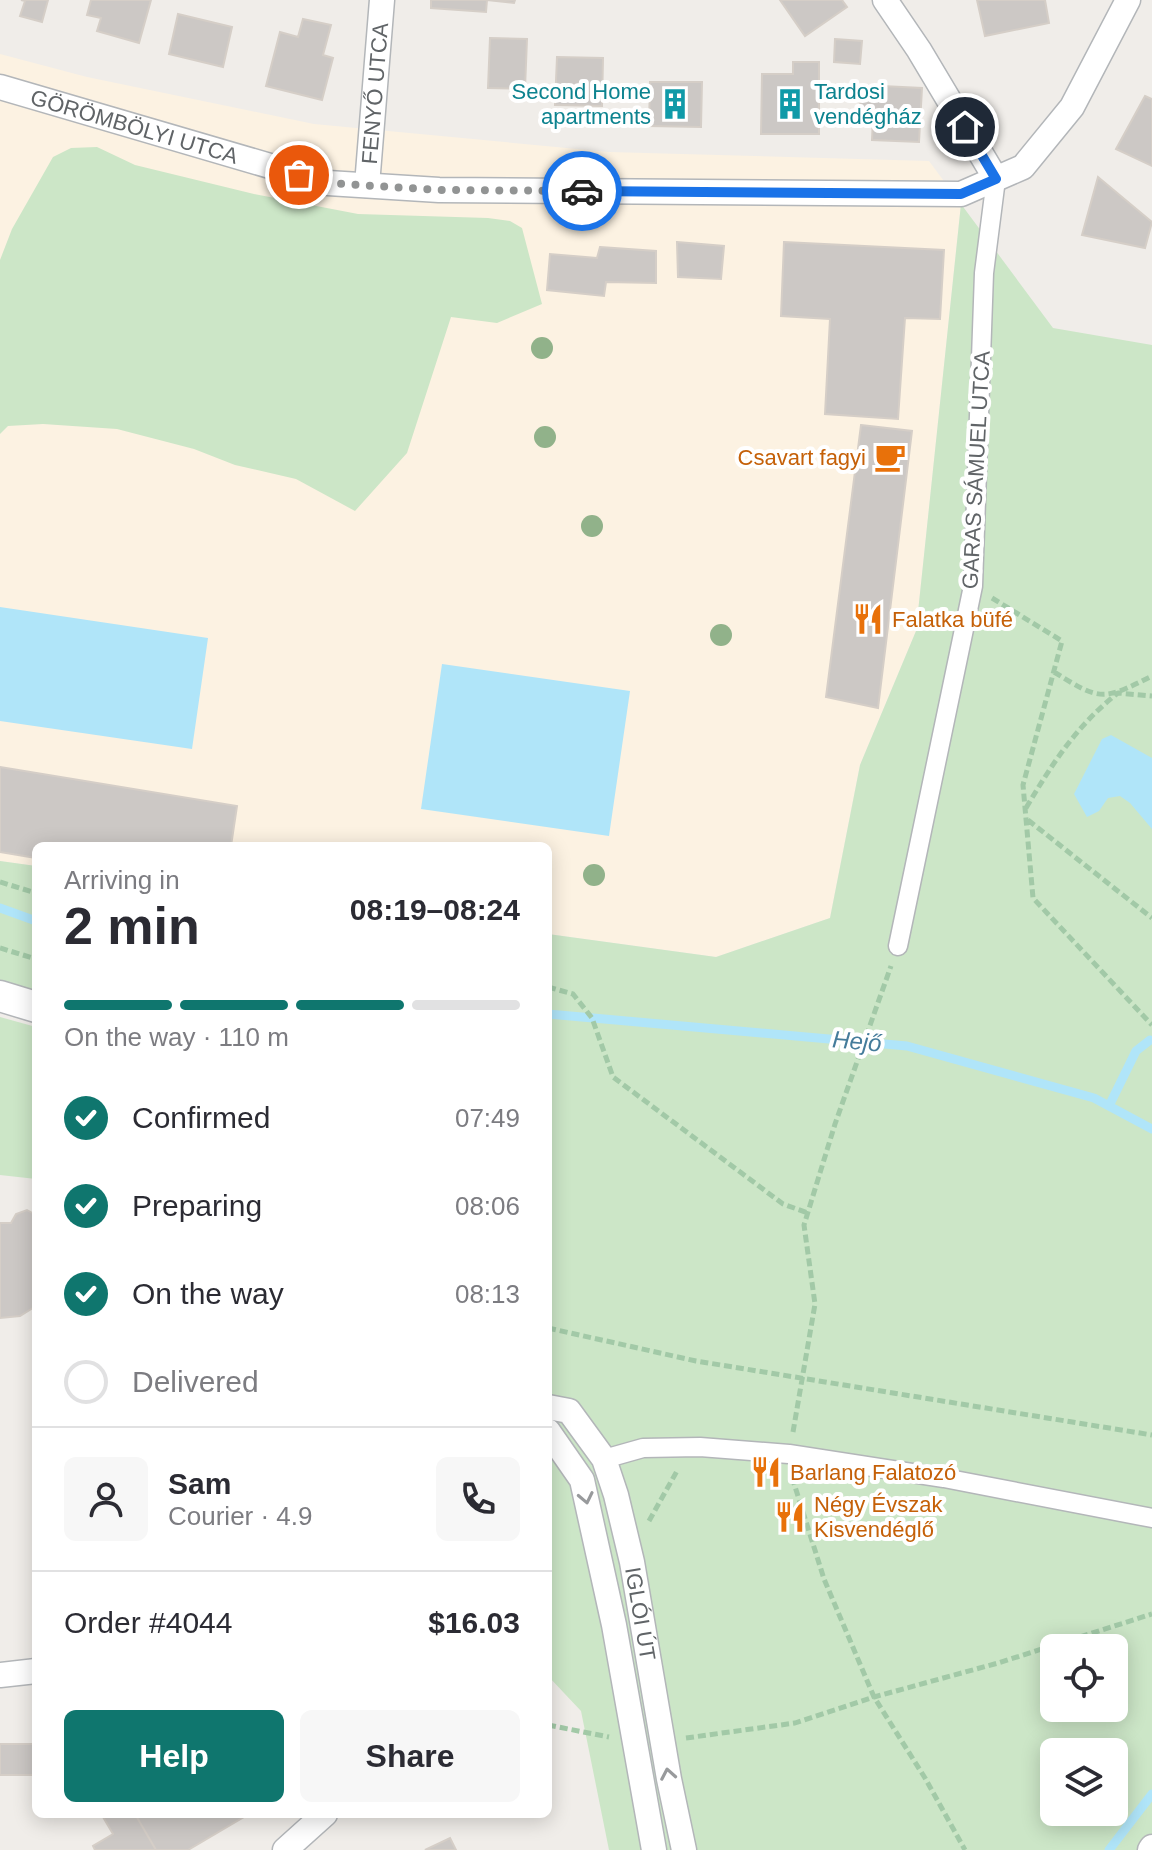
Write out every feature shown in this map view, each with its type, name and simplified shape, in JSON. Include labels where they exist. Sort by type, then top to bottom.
[{"type":"street","name":"FENYŐ UTCA","points":[[367,185],[382,0]]},
{"type":"street","points":[[885,0],[919,50],[996,179]]},
{"type":"street","name":"GÖRÖMBÖLYI UTCA","points":[[0,87],[328,183],[439,190],[961,194],[1023,167],[1072,107],[1128,0]]},
{"type":"street","name":"GARAS SÁMUEL UTCA","points":[[898,946],[973,586],[984,273],[996,179]]},
{"type":"street","points":[[0,996],[32,1006]]},
{"type":"street","name":"IGLÓI ÚT","points":[[552,1408],[569,1411],[604,1459],[616,1495],[632,1562],[684,1850]]},
{"type":"street","name":"IGLÓI ÚT","points":[[552,1437],[582,1480],[614,1625],[654,1850]]},
{"type":"street","points":[[604,1459],[643,1448],[700,1447],[789,1454],[944,1478],[1152,1518]]},
{"type":"street","points":[[0,1675],[32,1671]]},
{"type":"street","points":[[285,1850],[321,1818]]},
{"type":"path","points":[[973,586],[1062,641],[1023,785],[1033,898],[1152,1025]]},
{"type":"path","points":[[1054,672],[1090,694],[1152,696]]},
{"type":"path","points":[[1026,808],[1068,741],[1094,712],[1118,693],[1152,676]]},
{"type":"path","points":[[1027,819],[1152,918]]},
{"type":"path","points":[[0,882],[32,892]]},
{"type":"path","points":[[898,946],[835,1124],[804,1225],[815,1304],[789,1454],[792,1480],[824,1579],[874,1697],[925,1778],[965,1850]]},
{"type":"path","points":[[0,948],[32,958]]},
{"type":"path","points":[[552,988],[573,994],[592,1018],[613,1077],[783,1204],[808,1213]]},
{"type":"path","points":[[552,1329],[696,1361],[1152,1435]]},
{"type":"path","points":[[644,1531],[676,1472],[700,1447]]},
{"type":"path","points":[[663,1740],[795,1723],[1152,1614]]},
{"type":"path","points":[[552,1726],[612,1738]]},
{"type":"shaded area","points":[[0,54],[87,77],[314,124],[609,152],[929,161],[961,204],[916,631],[860,765],[830,918],[716,957],[552,935],[552,842],[32,842],[32,865],[0,861]]},
{"type":"green space","points":[[97,147],[135,165],[254,194],[358,214],[510,221],[522,228],[542,304],[497,323],[451,317],[407,453],[355,511],[296,479],[235,465],[194,449],[117,429],[43,424],[8,426],[0,434],[0,260],[12,229],[53,157],[71,148]]},
{"type":"green space","points":[[961,204],[1053,328],[1152,345],[1152,1850],[609,1850],[581,1711],[552,1680],[552,935],[716,957],[830,918],[860,765],[916,631]]},
{"type":"green space","points":[[0,861],[32,865],[32,1004],[0,1000]]},
{"type":"green space","points":[[0,1017],[32,1026],[32,1179],[0,1175]]},
{"type":"water","points":[[0,607],[208,638],[192,749],[0,721]]},
{"type":"water","points":[[442,664],[630,691],[609,836],[421,809]]},
{"type":"water","points":[[1111,735],[1152,758],[1152,829],[1120,796],[1108,798],[1099,811],[1087,817],[1074,794],[1102,739]]},
{"type":"building","points":[[21,0],[48,0],[42,22],[20,16],[25,1]]},
{"type":"building","points":[[91,0],[151,0],[139,43],[97,31],[101,18],[87,15]]},
{"type":"building","points":[[431,0],[487,0],[486,12],[431,8]]},
{"type":"building","points":[[487,0],[515,0],[514,3]]},
{"type":"building","points":[[780,0],[842,0],[847,7],[805,36]]},
{"type":"building","points":[[977,0],[1045,0],[1049,23],[985,36]]},
{"type":"building","points":[[178,14],[232,27],[223,67],[169,54]]},
{"type":"building","points":[[303,19],[331,25],[323,55],[333,58],[322,100],[266,86],[280,32],[298,37]]},
{"type":"building","points":[[490,38],[527,39],[525,89],[488,88]]},
{"type":"building","points":[[835,39],[862,41],[860,64],[834,62]]},
{"type":"building","points":[[557,57],[603,58],[602,106],[555,105]]},
{"type":"building","name":"Tardosi vendégház","points":[[793,62],[819,62],[819,134],[761,134],[762,74],[793,74]]},
{"type":"building","name":"Second Home apartments","points":[[650,82],[702,82],[701,127],[649,126]]},
{"type":"building","points":[[861,85],[922,88],[919,142],[872,140],[873,118],[860,118]]},
{"type":"building","points":[[1145,96],[1152,99],[1152,166],[1116,149]]},
{"type":"building","points":[[1098,177],[1152,222],[1145,248],[1082,235]]},
{"type":"building","points":[[677,242],[724,246],[721,279],[678,277]]},
{"type":"building","points":[[784,242],[944,250],[940,319],[905,318],[898,419],[825,414],[830,319],[781,316]]},
{"type":"building","points":[[600,247],[656,251],[656,283],[606,282],[604,296],[547,290],[550,254],[597,258]]},
{"type":"building","points":[[861,425],[912,431],[878,708],[826,697]]},
{"type":"building","points":[[0,767],[237,806],[232,842],[32,842],[32,857],[0,852]]},
{"type":"building","points":[[27,1210],[32,1213],[32,1308],[20,1316],[0,1318],[0,1223],[11,1223],[16,1214]]},
{"type":"building","points":[[0,1744],[32,1744],[32,1775],[0,1775]]},
{"type":"building","points":[[104,1818],[137,1818],[156,1850],[95,1850],[93,1846],[113,1834]]},
{"type":"building","points":[[137,1818],[242,1818],[188,1850],[156,1850]]},
{"type":"building","points":[[450,1838],[456,1850],[425,1850]]},
{"type":"waterway","name":"Hejő","points":[[0,908],[32,920]]},
{"type":"waterway","name":"Hejő","points":[[552,1014],[907,1046],[1094,1098],[1152,1129]]},
{"type":"waterway","points":[[1109,1106],[1136,1051],[1150,1040]]},
{"type":"waterway","name":"Hejő","points":[[1109,1850],[1152,1794]]},
{"type":"way so far","points":[[299,175],[328,183],[439,190],[582,191]]},
{"type":"place","name":"Second Home apartments","points":[[675,104]]},
{"type":"place","name":"Tardosi vendégház","points":[[790,104]]},
{"type":"place","name":"Csavart fagyi","points":[[890,457]]},
{"type":"place","name":"Falatka büfé","points":[[868,619]]},
{"type":"place","name":"Barlang Falatozó","points":[[766,1472]]},
{"type":"place","name":"Négy Évszak Kisvendéglő","points":[[790,1517]]},
{"type":"route","points":[[582,191],[961,194],[996,179],[965,127]]}]
